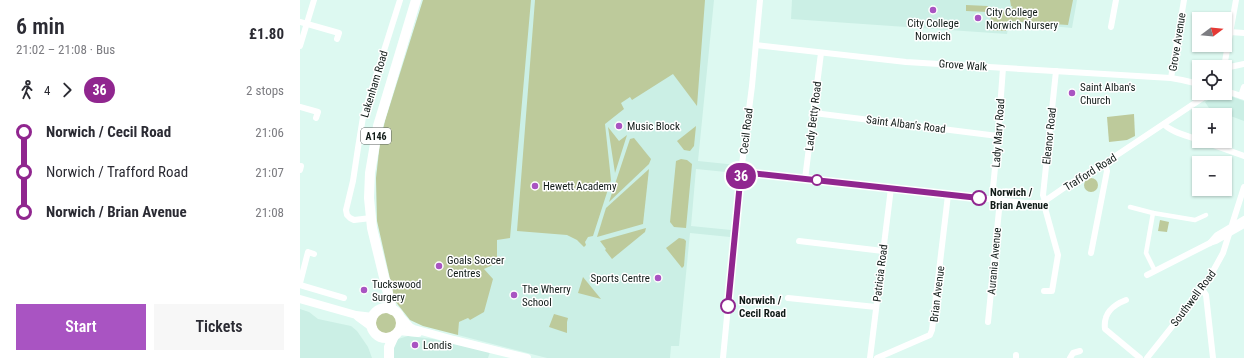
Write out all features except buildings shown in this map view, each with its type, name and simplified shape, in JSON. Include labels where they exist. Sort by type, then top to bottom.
[{"type":"highway","name":"Lakenham Road","points":[[396,312],[390,305],[386,284],[374,241],[369,198],[370,180],[378,126],[416,0]]},
{"type":"highway","name":"Lakenham Road","points":[[375,314],[383,298],[383,276]]},
{"type":"highway","points":[[375,314],[384,309],[396,312]]},
{"type":"highway","name":"A146","points":[[389,358],[389,348],[401,326],[401,320],[396,312]]},
{"type":"highway","name":"A146","points":[[373,328],[372,320],[375,314]]},
{"type":"highway","points":[[373,328],[376,334],[381,337],[388,338],[397,333]]},
{"type":"highway","points":[[381,337],[385,358]]},
{"type":"street","points":[[300,46],[314,0]]},
{"type":"street","name":"Lakenham Road","points":[[371,218],[354,220],[347,215],[346,210],[353,181],[363,117],[400,0]]},
{"type":"street","name":"Cecil Road","points":[[723,358],[741,172],[760,0]]},
{"type":"street","points":[[1111,27],[1116,0]]},
{"type":"street","name":"Grove Avenue","points":[[1184,0],[1171,78],[1192,82]]},
{"type":"street","points":[[1232,21],[1236,0]]},
{"type":"street","points":[[300,22],[339,33]]},
{"type":"street","points":[[1232,32],[1244,33]]},
{"type":"street","name":"Grove Walk","points":[[756,45],[906,62],[1171,78]]},
{"type":"street","name":"Lady Betty Road","points":[[806,179],[821,53]]},
{"type":"street","points":[[1232,67],[1244,64]]},
{"type":"street","name":"Lady Mary Road","points":[[992,199],[1003,68]]},
{"type":"street","name":"Eleanor Road","points":[[1044,292],[1054,293],[1058,255],[1043,202],[1056,71]]},
{"type":"street","points":[[1232,93],[1242,96],[1244,87]]},
{"type":"street","name":"Trafford Road","points":[[1043,202],[1200,100]]},
{"type":"street","points":[[300,107],[318,112]]},
{"type":"street","name":"Saint Alban's Road","points":[[814,113],[998,136]]},
{"type":"street","points":[[1164,124],[1171,130],[1192,137]]},
{"type":"street","points":[[1222,148],[1244,156]]},
{"type":"street","points":[[1091,253],[1107,171],[1105,163]]},
{"type":"street","points":[[741,172],[1025,203],[1043,202]]},
{"type":"street","name":"Southwell Road","points":[[1147,358],[1201,290],[1212,273],[1223,253],[1244,187]]},
{"type":"street","name":"Patricia Road","points":[[870,358],[891,188]]},
{"type":"street","name":"Brian Avenue","points":[[877,358],[930,335],[932,330],[948,195]]},
{"type":"street","name":"Aurania Avenue","points":[[988,322],[1000,200]]},
{"type":"street","points":[[1130,207],[1153,213],[1195,220],[1206,214]]},
{"type":"street","points":[[1153,213],[1146,253],[1155,271]]},
{"type":"street","points":[[1147,275],[1210,242],[1217,235],[1244,219]]},
{"type":"street","points":[[1210,242],[1216,241],[1244,225]]},
{"type":"street","points":[[799,241],[883,251]]},
{"type":"street","points":[[302,250],[311,253],[300,284],[344,298]]},
{"type":"street","points":[[1201,290],[1206,295],[1213,358]]},
{"type":"street","points":[[788,298],[876,307]]},
{"type":"street","points":[[300,299],[356,315],[375,314]]},
{"type":"street","points":[[1126,300],[1118,303],[1110,309],[1106,315],[1104,329],[1140,358]]},
{"type":"street","points":[[396,312],[410,327],[433,333],[440,337]]},
{"type":"street","points":[[356,315],[373,328]]},
{"type":"street","points":[[397,333],[412,332],[432,337],[440,337],[522,357]]},
{"type":"street","points":[[1070,358],[1073,353],[1080,351]]},
{"type":"shaded area","name":"Hewett Academy","points":[[423,0],[714,0],[698,161],[737,165],[737,168],[736,173],[696,169],[691,226],[731,230],[730,237],[690,233],[679,346],[671,346],[670,358],[547,358],[458,335],[459,322],[468,318],[470,320],[484,269],[497,262],[497,240],[501,239],[377,221],[376,178],[379,150],[385,121]]},
{"type":"shaded area","name":"City College Norwich","points":[[792,0],[1077,0],[1072,28],[1009,22],[1007,34],[791,19]]},
{"type":"shaded area","points":[[1232,97],[1244,101],[1244,121],[1232,117],[1232,108],[1209,108],[1205,102],[1208,100],[1232,100]]},
{"type":"shaded area","points":[[300,309],[309,312],[318,319],[351,326],[357,331],[368,347],[372,358],[300,358]]},
{"type":"shaded area","points":[[408,336],[433,339],[490,352],[488,358],[393,358],[395,343],[398,339]]},
{"type":"green space","points":[[423,0],[531,0],[510,238],[497,240],[497,263],[484,269],[493,279],[484,312],[470,320],[468,318],[459,322],[458,335],[423,326],[410,320],[395,301],[377,221],[376,178],[380,143],[385,121]]},
{"type":"green space","points":[[535,0],[705,0],[697,106],[673,74],[632,100],[630,97],[621,103],[624,109],[605,124],[611,180],[593,236],[588,237],[584,247],[577,240],[567,235],[517,231]]},
{"type":"green space","points":[[1010,0],[1073,0],[1068,25],[1007,21],[1006,31],[989,30],[992,9],[1004,10],[1006,13],[1013,7],[1011,6]]},
{"type":"green space","points":[[966,5],[988,6],[988,12],[966,11]]},
{"type":"green space","points":[[1134,114],[1135,136],[1127,140],[1109,142],[1107,117]]},
{"type":"green space","points":[[696,126],[694,146],[690,151],[684,150],[677,141]]},
{"type":"green space","points":[[608,127],[619,141],[627,135],[615,173]]},
{"type":"green space","points":[[634,138],[651,159],[649,164],[609,202],[630,139]]},
{"type":"green space","points":[[681,159],[687,160],[692,164],[686,228],[674,227],[670,222],[676,161]]},
{"type":"green space","points":[[649,169],[643,224],[597,237],[606,208]]},
{"type":"green space","points":[[1088,178],[1094,178],[1098,182],[1098,188],[1094,192],[1088,192],[1084,188],[1084,182]]},
{"type":"green space","points":[[1160,220],[1169,222],[1167,232],[1158,231]]},
{"type":"green space","points":[[646,228],[645,232],[612,259],[600,241]]},
{"type":"green space","points":[[679,238],[686,241],[684,266],[682,268],[666,248]]},
{"type":"green space","points":[[583,277],[601,299],[578,293]]},
{"type":"green space","points":[[386,312],[394,315],[397,323],[394,331],[386,334],[378,331],[375,323],[378,315]]},
{"type":"green space","points":[[554,314],[568,318],[567,333],[549,327]]},
{"type":"bus line","name":"36","points":[[728,306],[741,172],[979,198]]},
{"type":"place","name":"City College Norwich","points":[[933,10]]},
{"type":"place","name":"City College Norwich Nursery","points":[[978,18]]},
{"type":"place","name":"Saint Alban's Church","points":[[1072,93]]},
{"type":"place","name":"Music Block","points":[[619,126]]},
{"type":"place","name":"Hewett Academy","points":[[535,186]]},
{"type":"place","name":"Norwich / Brian Avenue","points":[[979,198]]},
{"type":"place","name":"Goals Soccer Centres","points":[[439,266]]},
{"type":"place","name":"Sports Centre","points":[[658,278]]},
{"type":"place","name":"Tuckswood Surgery","points":[[364,290]]},
{"type":"place","name":"The Wherry School","points":[[514,295]]},
{"type":"place","name":"Norwich / Cecil Road","points":[[728,306]]},
{"type":"place","name":"Londis","points":[[415,345]]}]
